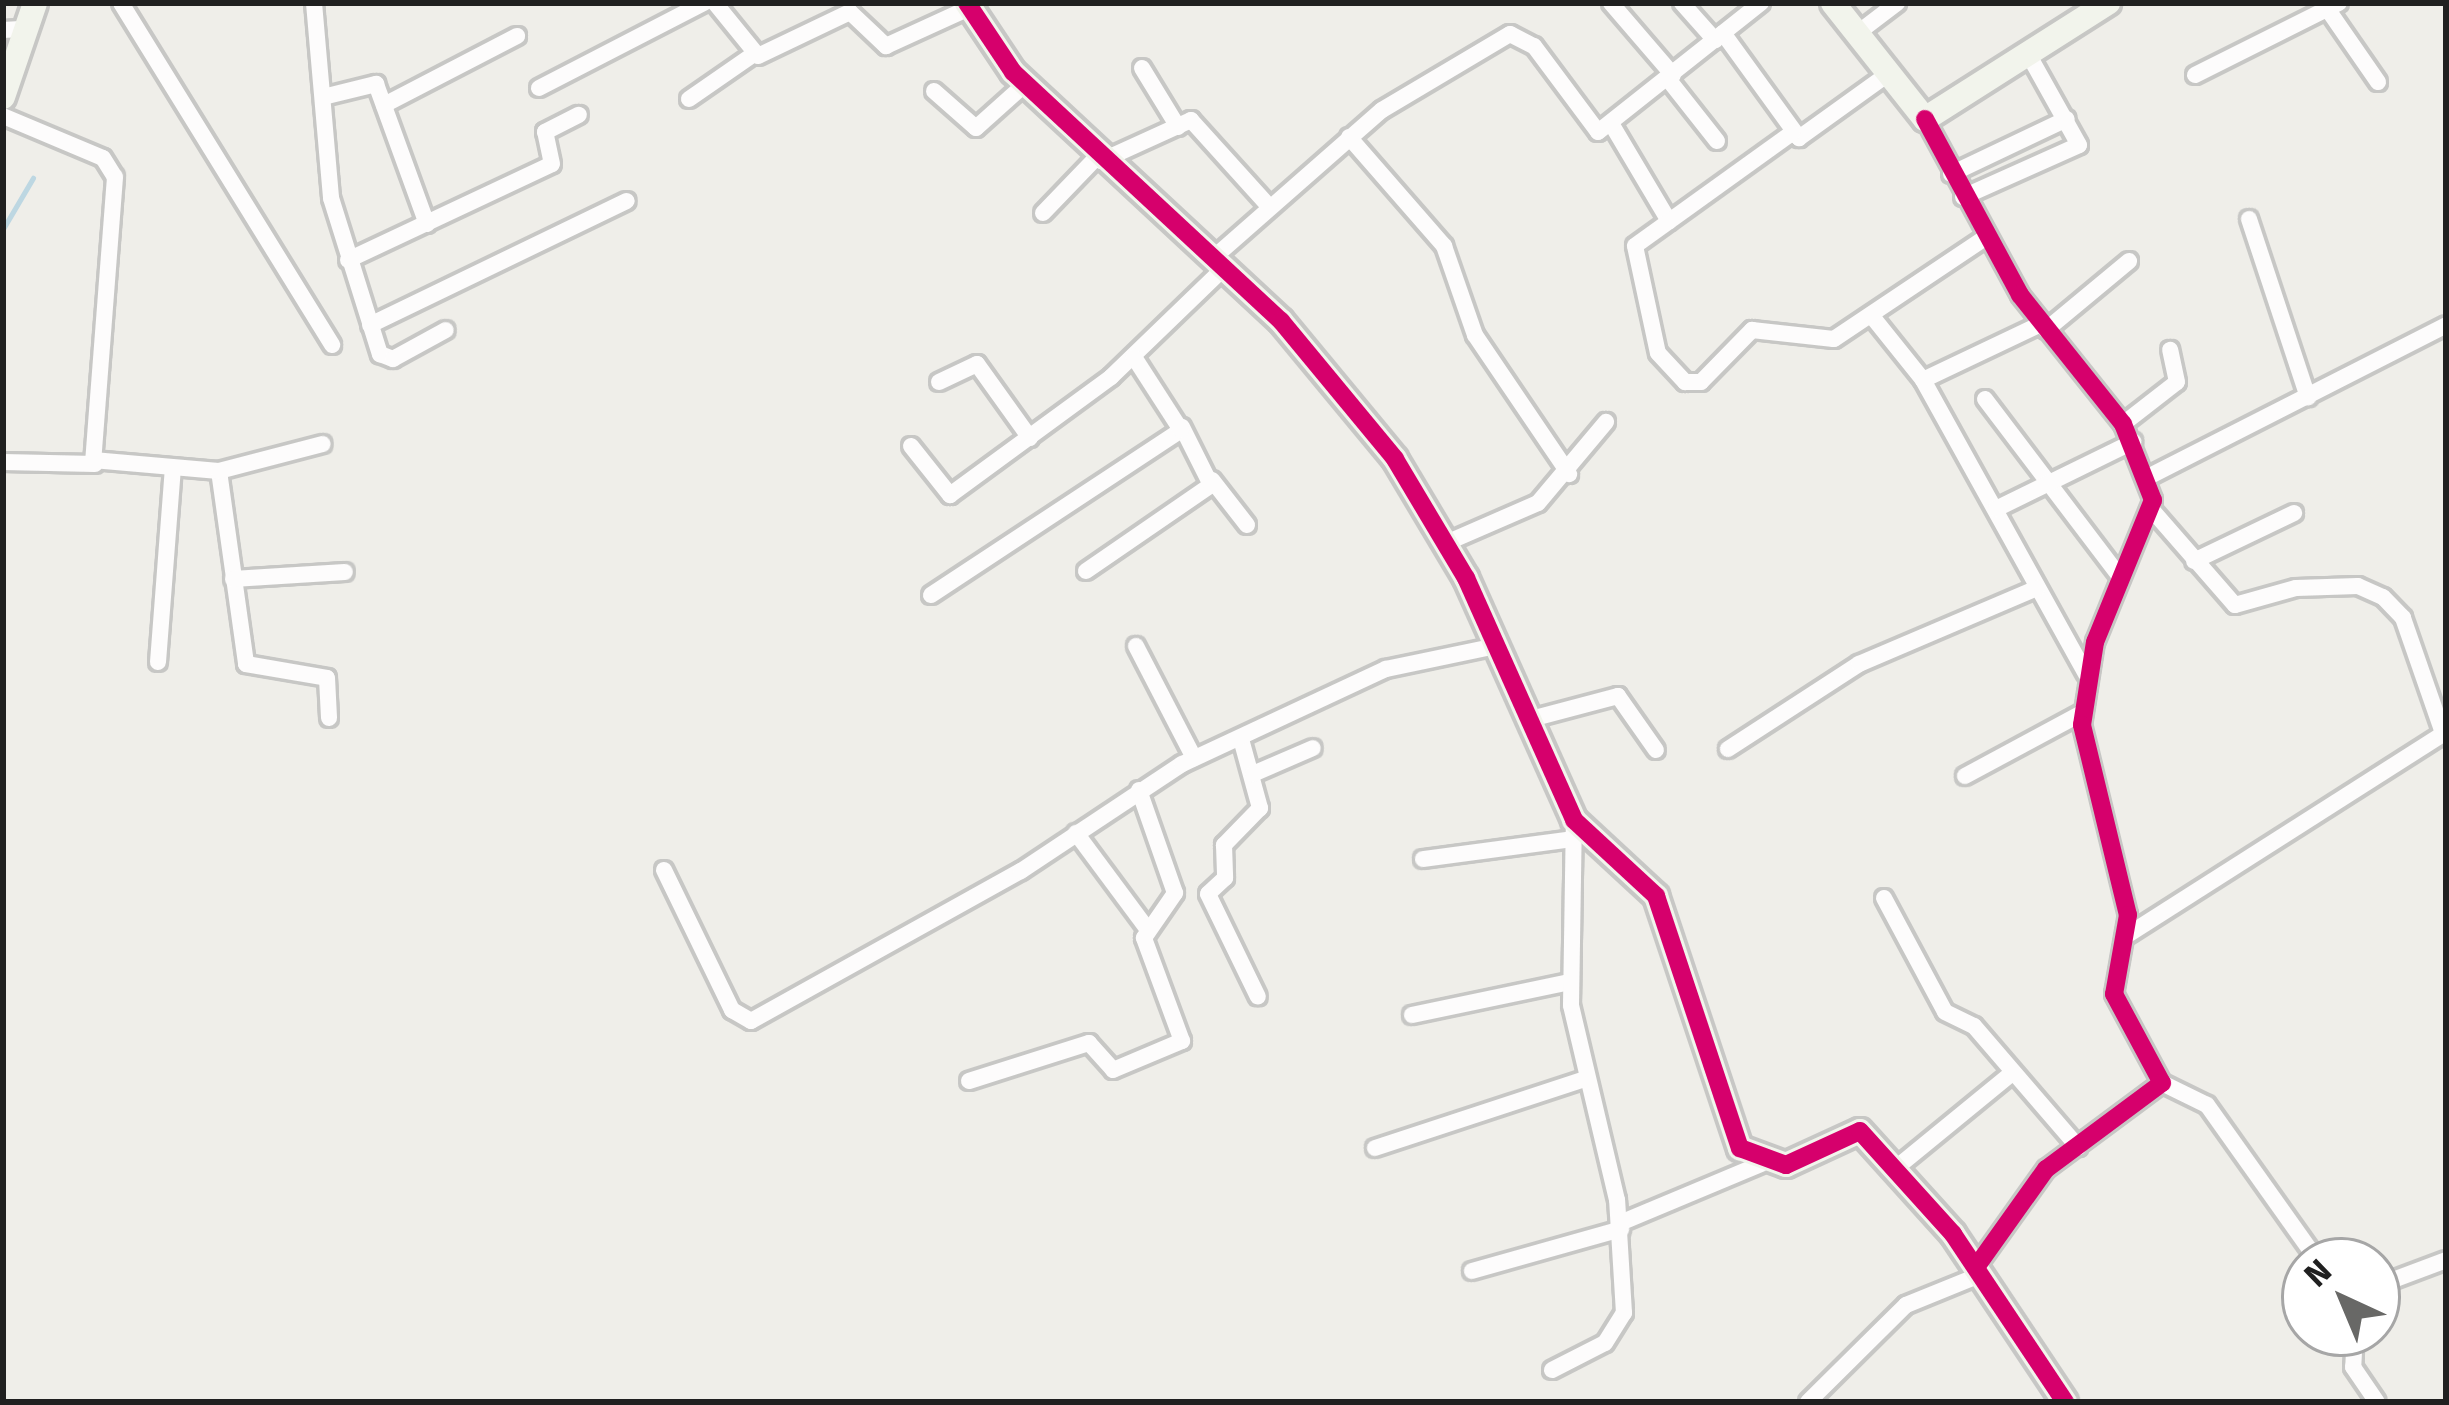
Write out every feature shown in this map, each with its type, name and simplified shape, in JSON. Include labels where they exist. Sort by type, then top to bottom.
[{"type":"street","points":[[3,97],[14,30],[35,3]]},
{"type":"street","points":[[121,3],[332,345]]},
{"type":"street","points":[[314,3],[348,260],[370,325],[388,360],[446,330]]},
{"type":"street","points":[[538,88],[704,3]]},
{"type":"street","points":[[715,3],[754,55]]},
{"type":"street","points":[[1611,3],[1717,141]]},
{"type":"street","points":[[1682,3],[1719,37],[1792,133]]},
{"type":"street","points":[[911,446],[947,496],[1134,357],[1217,265],[1265,202],[1349,137],[1514,32],[1590,129],[1612,125],[1761,3]]},
{"type":"street","points":[[1833,3],[1925,119],[1985,238],[2043,327],[2123,424],[2150,476],[2152,510],[2118,574],[2086,674],[2082,713],[2126,936],[2114,994],[2162,1083],[2207,1105],[2301,1237]]},
{"type":"street","points":[[1858,32],[1897,3]]},
{"type":"street","points":[[1925,119],[2031,59],[2108,3]]},
{"type":"street","points":[[689,99],[754,55],[850,12],[886,46],[968,5],[1024,84],[1098,160],[1217,265],[1366,420],[1446,543],[1492,647],[1531,719],[1573,830],[1570,982],[1586,1079],[1620,1226],[1622,1324],[1552,1370]]},
{"type":"street","points":[[2195,75],[2331,5],[2378,82]]},
{"type":"street","points":[[384,105],[517,36]]},
{"type":"street","points":[[1963,196],[2072,153],[2079,142],[2031,59]]},
{"type":"street","points":[[1142,68],[1178,127]]},
{"type":"street","points":[[1891,72],[1814,134],[1792,133],[1638,241],[1633,260],[1654,300],[1658,352],[1685,382],[1701,382],[1752,330],[1797,328],[1828,341],[1985,238]]},
{"type":"street","points":[[323,97],[369,80],[384,105],[427,224]]},
{"type":"street","points":[[934,91],[976,128],[1024,84]]},
{"type":"street","points":[[348,260],[551,164],[545,132],[579,115]]},
{"type":"street","points":[[3,116],[103,158],[115,177],[95,464]]},
{"type":"street","points":[[1951,174],[2067,119]]},
{"type":"street","points":[[1042,213],[1098,160],[1194,121],[1265,202]]},
{"type":"street","points":[[1612,125],[1669,221]]},
{"type":"street","points":[[1349,137],[1444,245],[1478,341],[1569,474]]},
{"type":"street","points":[[370,325],[627,201]]},
{"type":"street","points":[[2249,219],[2308,397]]},
{"type":"street","points":[[1923,380],[2043,327],[2129,261]]},
{"type":"street","points":[[1871,315],[1923,380],[2086,674]]},
{"type":"street","points":[[2150,476],[2446,325]]},
{"type":"street","points":[[2123,424],[2174,388],[2170,350]]},
{"type":"street","points":[[1134,357],[1183,427],[1212,480],[1247,525]]},
{"type":"street","points":[[939,382],[977,364],[1030,438]]},
{"type":"street","points":[[1985,399],[2055,480],[2118,574]]},
{"type":"street","points":[[1446,543],[1476,521],[1526,511],[1569,474],[1606,422]]},
{"type":"street","points":[[931,595],[1183,427]]},
{"type":"street","points":[[1996,508],[2133,442]]},
{"type":"street","points":[[3,462],[219,471],[323,444]]},
{"type":"street","points":[[158,662],[173,468]]},
{"type":"street","points":[[219,471],[246,664],[328,678],[329,718]]},
{"type":"street","points":[[1085,571],[1212,480]]},
{"type":"street","points":[[2126,936],[2444,732],[2403,618],[2383,597],[2296,588],[2240,607],[2152,510]]},
{"type":"street","points":[[2194,561],[2294,513]]},
{"type":"street","points":[[232,578],[345,572]]},
{"type":"street","points":[[1728,749],[1859,664],[2037,588]]},
{"type":"street","points":[[1136,646],[1194,758]]},
{"type":"street","points":[[664,870],[747,1022],[1076,833],[1194,758],[1386,669],[1492,647]]},
{"type":"street","points":[[1531,719],[1618,696],[1656,750]]},
{"type":"street","points":[[1965,776],[2082,713]]},
{"type":"street","points":[[1241,740],[1260,808],[1224,845],[1225,878],[1208,894],[1258,997]]},
{"type":"street","points":[[1253,774],[1313,748]]},
{"type":"street","points":[[1139,790],[1174,893],[1145,926]]},
{"type":"street","points":[[1423,859],[1573,830],[1656,896],[1740,1148],[1761,1164]]},
{"type":"street","points":[[969,1082],[1089,1043],[1113,1070],[1179,1045],[1145,926],[1076,833]]},
{"type":"street","points":[[1884,898],[1946,1012],[1974,1026],[2078,1148]]},
{"type":"street","points":[[1412,1015],[1570,982]]},
{"type":"street","points":[[1896,1168],[2012,1073]]},
{"type":"street","points":[[1375,1148],[1586,1079]]},
{"type":"street","points":[[1808,1402],[1906,1305],[1978,1271],[2029,1187],[2162,1083]]},
{"type":"street","points":[[1472,1271],[1620,1226],[1761,1164],[1786,1165],[1855,1129],[1896,1168],[1978,1271],[2065,1402]]},
{"type":"street","points":[[2401,1277],[2446,1260]]},
{"type":"street","points":[[2354,1357],[2353,1367],[2377,1402]]},
{"type":"waterway","points":[[3,229],[33,178]]},
{"type":"cycle path","points":[[967,3],[1013,72],[1281,321],[1395,459],[1466,578],[1574,820],[1656,896],[1740,1148],[1786,1165],[1860,1131],[1953,1234],[2065,1402]]},
{"type":"cycle path","points":[[1925,119],[2020,295],[2123,424],[2153,500],[2095,642],[2082,725],[2128,915],[2114,994],[2162,1083],[2046,1169],[1976,1267]]}]
